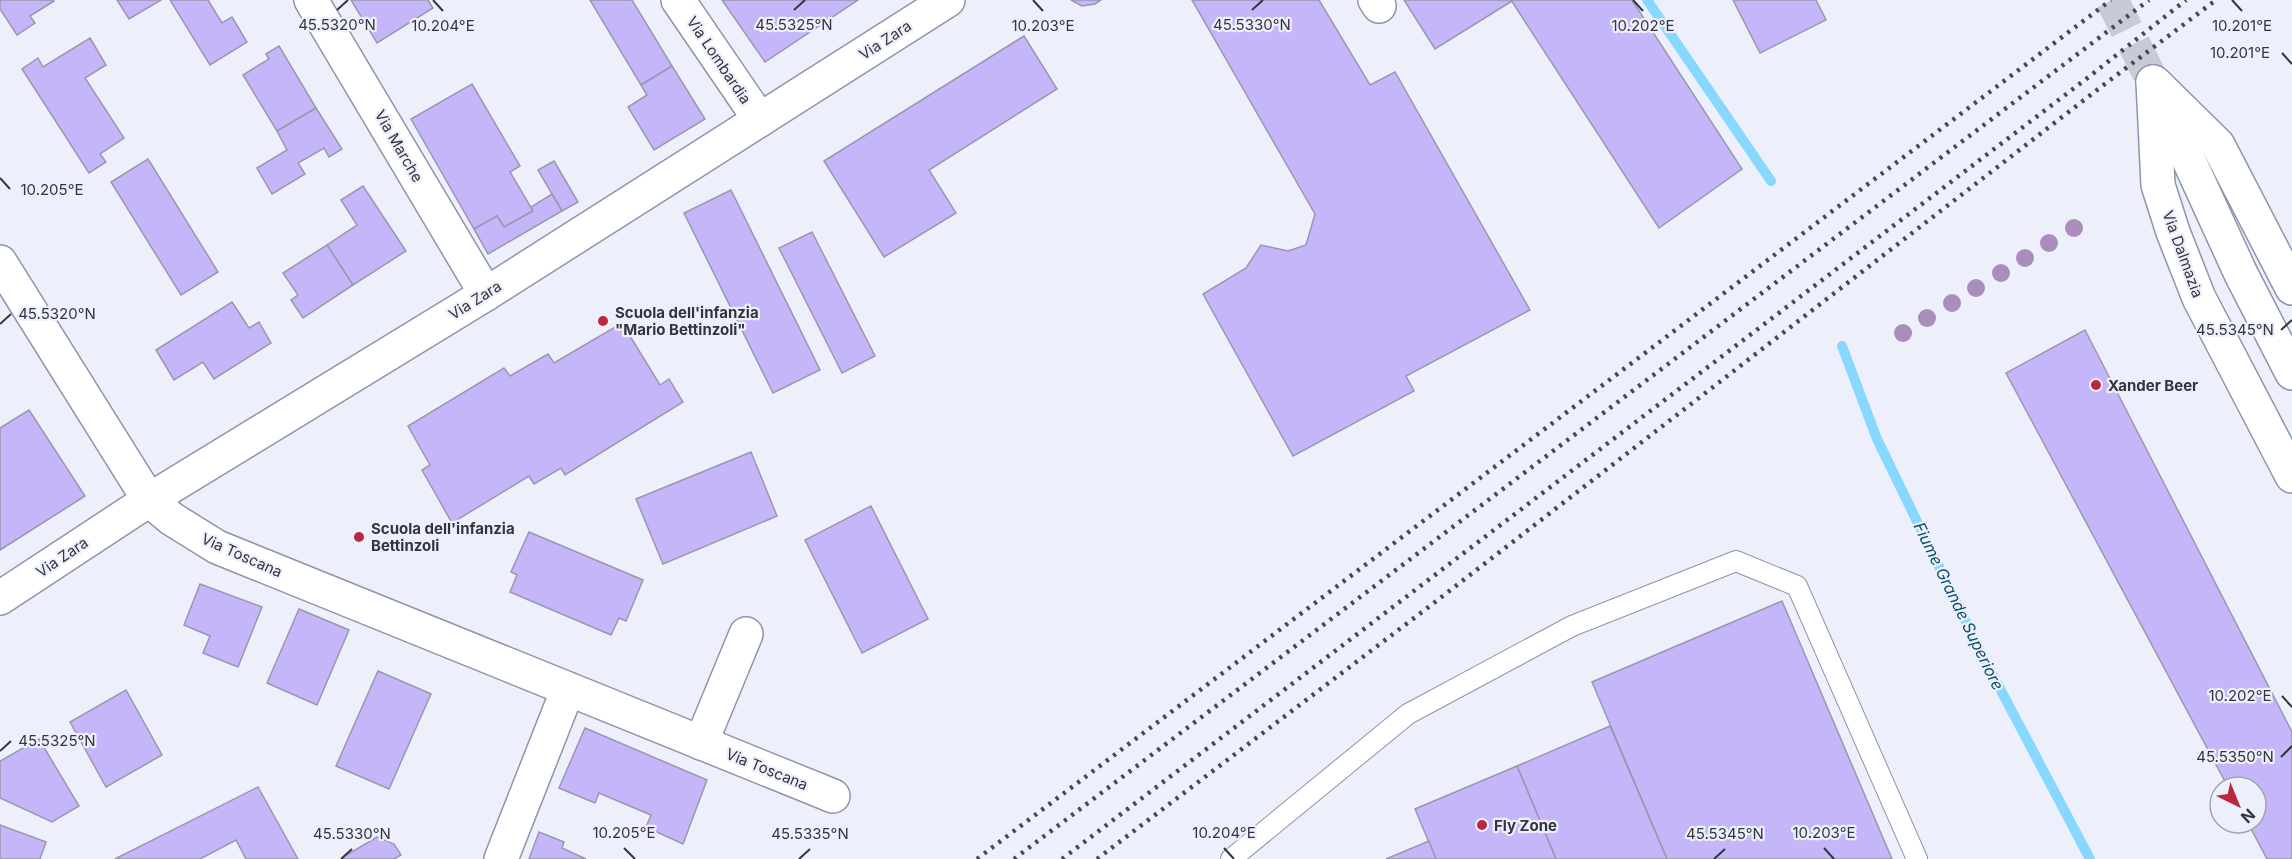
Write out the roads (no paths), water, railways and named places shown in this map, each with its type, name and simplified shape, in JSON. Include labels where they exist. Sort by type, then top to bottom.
[{"type":"street","name":"Via Marche","points":[[311,0],[486,294]]},
{"type":"street","name":"Via Lombardia","points":[[678,0],[760,120]]},
{"type":"street","name":"Via Zara","points":[[0,598],[149,500],[486,294],[948,0]]},
{"type":"street","points":[[2153,82],[2218,145],[2292,288]]},
{"type":"street","points":[[2153,82],[2241,274],[2292,374]]},
{"type":"street","name":"Via Dalmazia","points":[[2153,82],[2158,185],[2174,232],[2199,298],[2292,476]]},
{"type":"street","name":"Via Toscana","points":[[0,262],[149,500],[172,519],[217,547],[833,796]]},
{"type":"street","points":[[701,743],[746,634]]},
{"type":"street","points":[[501,859],[568,688]]},
{"type":"lane","points":[[1230,859],[1408,714],[1572,626],[1736,561],[1797,586],[1917,859]]},
{"type":"waterway","name":"Fiume Grande Superiore","points":[[1647,0],[1771,181]]},
{"type":"waterway","name":"Fiume Grande Superiore","points":[[1842,346],[1877,439],[1979,649],[2090,859]]},
{"type":"tunnel","points":[[2112,0],[2153,82]]},
{"type":"railway","points":[[977,859],[2111,0]]},
{"type":"railway","points":[[1014,859],[2149,0]]},
{"type":"railway","points":[[1062,859],[2090,76],[2186,0]]},
{"type":"railway","points":[[1097,859],[1426,609],[2216,0]]},
{"type":"place","name":"Scuola dell'infanzia \"Mario Bettinzoli\"","points":[[603,321]]},
{"type":"place","name":"Xander Beer","points":[[2096,385]]},
{"type":"place","name":"Scuola dell'infanzia Bettinzoli","points":[[359,537]]},
{"type":"place","name":"Fly Zone","points":[[1482,825]]}]
